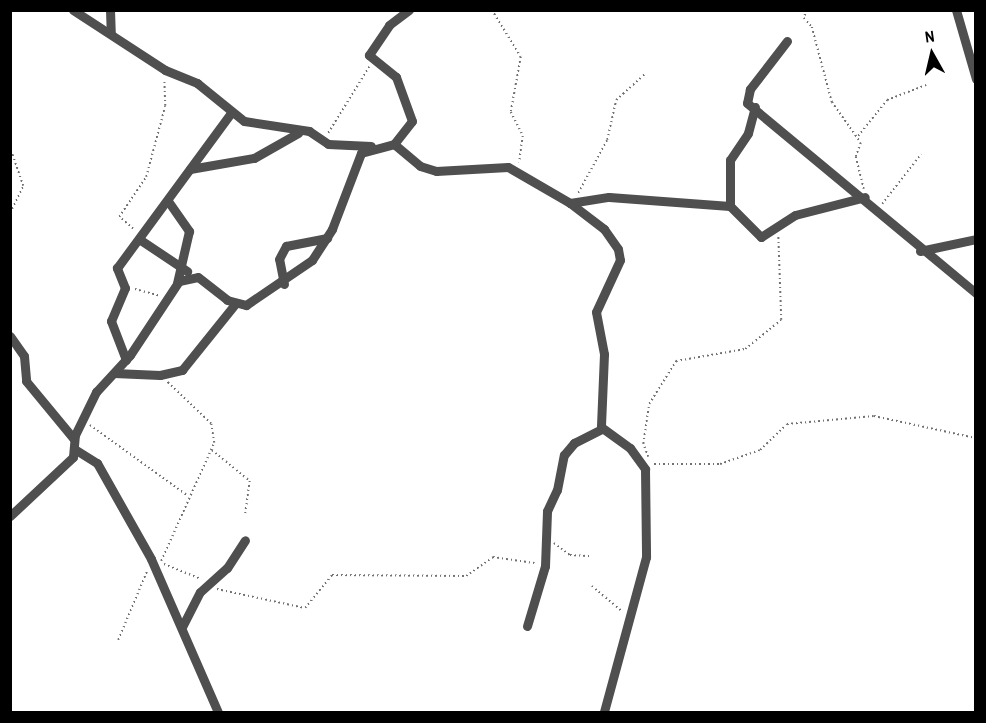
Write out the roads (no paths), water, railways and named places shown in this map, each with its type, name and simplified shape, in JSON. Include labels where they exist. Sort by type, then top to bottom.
[{"type":"street","points":[[74,10],[165,70],[197,83],[230,114],[261,126],[319,137],[328,144],[371,146],[394,144],[407,131],[411,111],[396,77],[372,61],[370,48],[409,10]]},
{"type":"street","points":[[110,10],[111,33]]},
{"type":"street","points":[[956,10],[975,79]]},
{"type":"street","points":[[787,42],[750,89],[746,100],[865,197],[920,251],[975,293]]},
{"type":"street","points":[[755,107],[748,133],[730,160],[730,206],[756,236],[778,228],[795,215],[865,197]]},
{"type":"street","points":[[126,360],[110,313],[125,288],[117,268],[230,114]]},
{"type":"street","points":[[190,169],[254,158],[299,132]]},
{"type":"street","points":[[394,144],[425,168],[503,166],[572,202],[604,229],[620,255],[596,312],[604,354],[602,429]]},
{"type":"street","points":[[114,373],[160,375],[188,365],[235,304],[261,299],[284,284],[312,260],[327,238],[356,163],[371,146]]},
{"type":"street","points":[[572,202],[609,197],[730,206]]},
{"type":"street","points":[[74,439],[83,418],[114,373],[126,360],[176,285],[184,268],[188,225],[168,201]]},
{"type":"street","points":[[140,238],[235,304]]},
{"type":"street","points":[[284,284],[279,260],[286,246],[327,238]]},
{"type":"street","points":[[920,251],[975,239]]},
{"type":"street","points":[[176,285],[195,276]]},
{"type":"street","points":[[10,336],[24,356],[28,385],[74,439],[76,450],[97,463],[156,564],[218,712]]},
{"type":"street","points":[[527,626],[545,566],[548,536],[547,512],[564,455],[574,443],[602,429]]},
{"type":"street","points":[[602,429],[630,448],[646,472],[645,575],[604,712]]},
{"type":"street","points":[[10,516],[76,450]]},
{"type":"street","points":[[182,627],[209,584],[246,540]]}]
